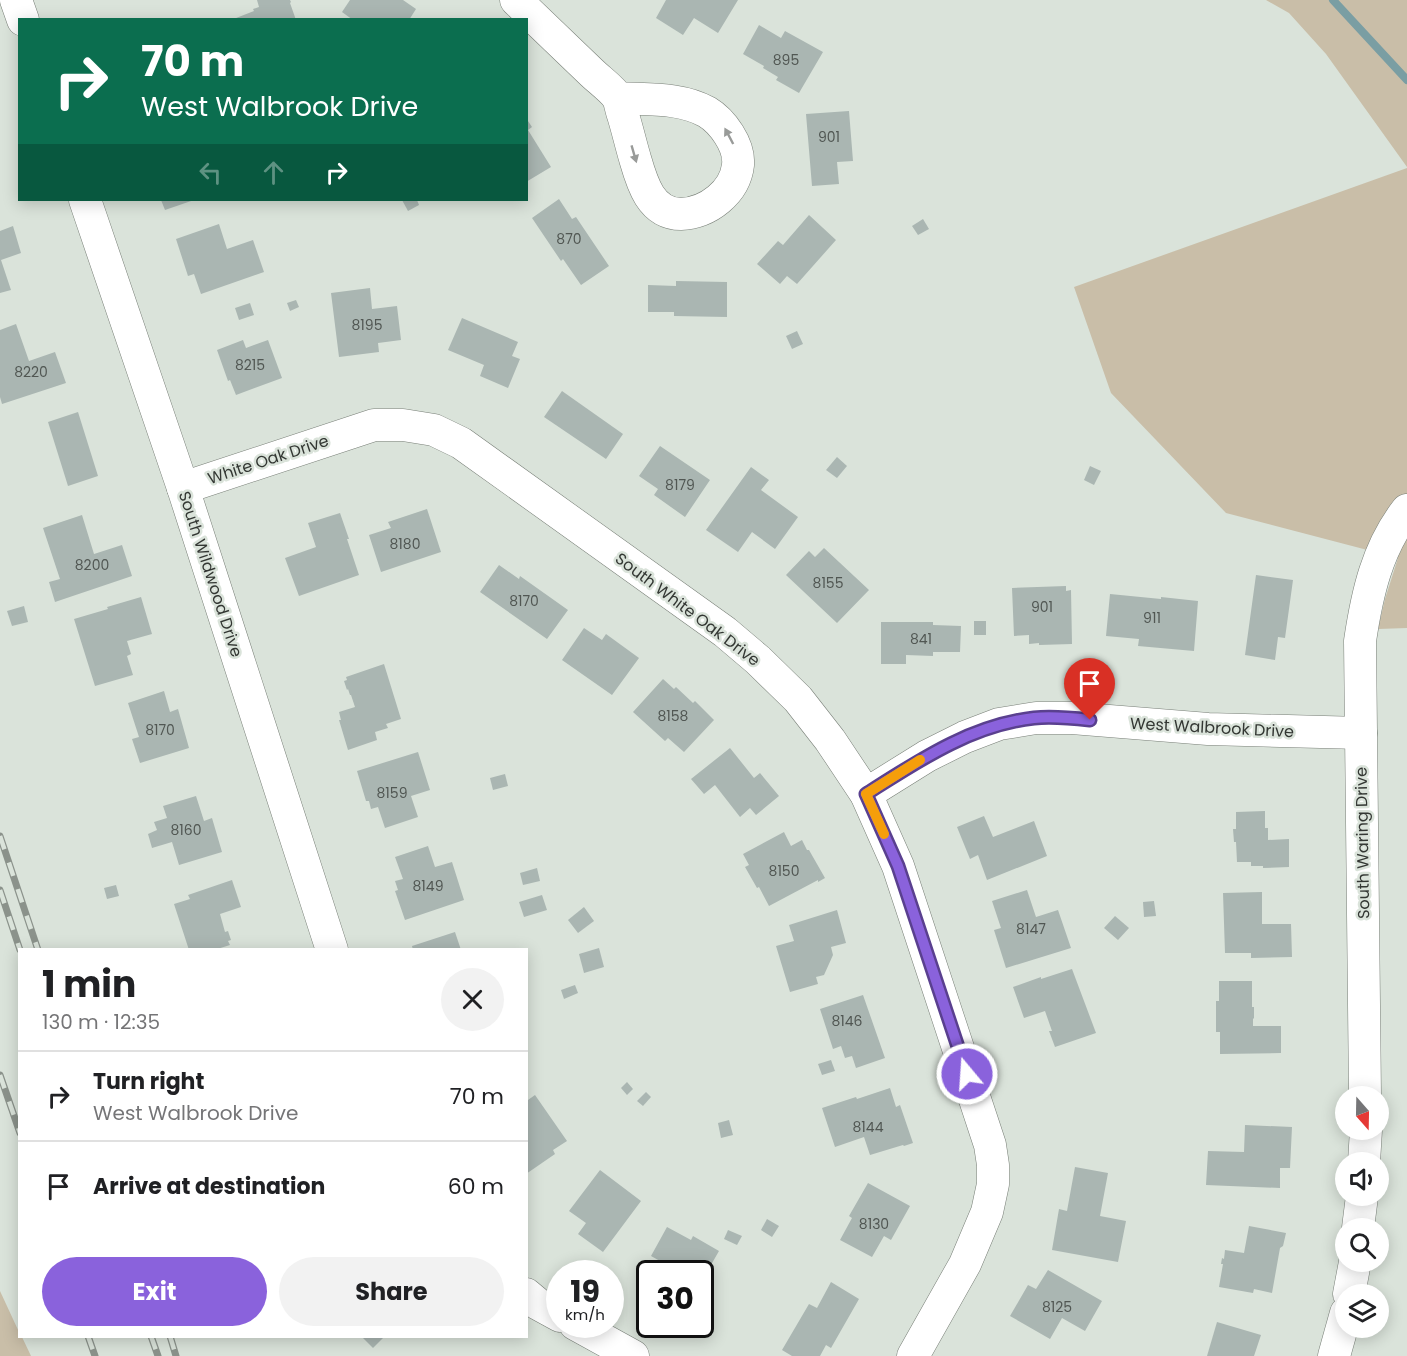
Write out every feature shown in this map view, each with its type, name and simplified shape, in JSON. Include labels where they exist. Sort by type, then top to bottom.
[{"type":"street","points":[[16,0],[22,18]]},
{"type":"street","points":[[516,0],[618,98]]},
{"type":"street","name":"South Wildwood Drive","points":[[85,201],[183,488],[331,948]]},
{"type":"street","name":"South White Oak Drive","points":[[352,431],[374,425],[403,425],[434,430],[461,443],[725,632],[758,660],[798,699],[830,740],[866,794],[902,876],[990,1145],[993,1165],[993,1184],[987,1212],[974,1244],[913,1356]]},
{"type":"street","name":"White Oak Drive","points":[[183,488],[352,431]]},
{"type":"street","name":"South Waring Drive","points":[[1365,1086],[1360,641],[1369,591],[1389,536],[1407,510]]},
{"type":"street","name":"West Walbrook Drive","points":[[866,794],[927,756],[965,737],[999,724],[1036,718],[1072,718],[1208,729],[1361,733]]},
{"type":"street","points":[[528,1296],[546,1308]]},
{"type":"street","points":[[600,1338],[633,1356]]},
{"type":"street","points":[[1334,1356],[1339,1338]]},
{"type":"shaded area","points":[[1266,0],[1407,0],[1407,167],[1326,54],[1289,13]]},
{"type":"shaded area","points":[[1407,168],[1407,628],[1378,629],[1398,558],[1226,513],[1111,393],[1074,287]]},
{"type":"shaded area","points":[[0,1291],[18,1330],[18,1338],[22,1338],[31,1356],[0,1356]]},
{"type":"building","points":[[257,0],[290,0],[295,18],[236,18],[259,7]]},
{"type":"building","points":[[350,0],[403,0],[416,9],[410,18],[350,18],[342,12]]},
{"type":"building","points":[[666,0],[738,0],[718,33],[694,18],[683,35],[656,18]]},
{"type":"building","points":[[759,25],[781,38],[785,31],[823,52],[799,93],[776,80],[778,77],[743,54]]},
{"type":"building","points":[[849,111],[853,161],[837,162],[839,184],[812,186],[806,114]]},
{"type":"building","points":[[528,130],[551,167],[528,181]]},
{"type":"building","points":[[559,199],[572,219],[576,217],[609,266],[581,285],[563,259],[561,261],[532,218]]},
{"type":"building","points":[[161,201],[191,201],[165,210]]},
{"type":"building","points":[[403,201],[417,201],[419,205],[408,211]]},
{"type":"building","points":[[809,215],[836,240],[797,284],[787,276],[780,284],[757,264],[778,241],[783,245]]},
{"type":"building","points":[[923,219],[929,229],[918,235],[912,226]]},
{"type":"building","points":[[219,224],[227,249],[253,240],[264,272],[201,294],[194,274],[188,276],[176,239]]},
{"type":"building","points":[[13,226],[21,253],[1,260],[11,290],[0,293],[0,231]]},
{"type":"building","points":[[676,281],[727,282],[727,317],[674,316],[674,312],[648,312],[648,285],[676,286]]},
{"type":"building","points":[[370,288],[372,309],[397,306],[401,340],[378,343],[379,352],[339,357],[331,293]]},
{"type":"building","points":[[296,300],[299,307],[290,311],[287,303]]},
{"type":"building","points":[[250,303],[254,315],[239,320],[235,308]]},
{"type":"building","points":[[462,318],[518,342],[512,356],[520,359],[508,388],[480,376],[484,365],[448,350]]},
{"type":"building","points":[[16,324],[29,361],[55,352],[66,383],[2,404],[0,397],[0,330]]},
{"type":"building","points":[[797,331],[803,344],[792,349],[786,336]]},
{"type":"building","points":[[243,340],[246,348],[268,340],[282,378],[236,395],[230,380],[228,381],[217,350]]},
{"type":"building","points":[[562,391],[623,434],[606,459],[544,417]]},
{"type":"building","points":[[78,412],[98,476],[68,486],[48,422]]},
{"type":"building","points":[[660,446],[710,480],[685,517],[654,495],[658,489],[639,476]]},
{"type":"building","points":[[837,457],[847,466],[837,478],[826,470]]},
{"type":"building","points":[[1090,466],[1101,471],[1094,485],[1084,480]]},
{"type":"building","points":[[751,467],[769,480],[761,490],[798,517],[775,549],[752,532],[738,552],[706,530]]},
{"type":"building","points":[[427,509],[441,552],[381,572],[369,535],[391,528],[388,522]]},
{"type":"building","points":[[340,513],[359,575],[299,596],[285,558],[316,547],[308,523]]},
{"type":"building","points":[[82,515],[94,554],[122,545],[132,576],[55,602],[49,582],[60,579],[43,528]]},
{"type":"building","points":[[824,548],[869,590],[837,623],[786,575],[809,551],[815,557]]},
{"type":"building","points":[[499,565],[519,579],[520,576],[568,610],[547,639],[480,592]]},
{"type":"building","points":[[1256,575],[1293,580],[1285,638],[1278,637],[1275,660],[1245,655]]},
{"type":"building","points":[[1066,586],[1066,591],[1071,590],[1072,644],[1029,644],[1029,635],[1014,636],[1012,588]]},
{"type":"building","points":[[1110,594],[1198,601],[1194,651],[1138,646],[1139,639],[1106,636]]},
{"type":"building","points":[[141,597],[152,634],[127,641],[131,654],[127,656],[133,675],[95,686],[74,619]]},
{"type":"building","points":[[24,606],[28,622],[12,626],[7,611]]},
{"type":"building","points":[[974,621],[986,621],[986,635],[974,635]]},
{"type":"building","points":[[881,622],[933,622],[933,625],[961,626],[960,652],[933,652],[933,656],[906,655],[906,664],[881,664]]},
{"type":"building","points":[[584,628],[602,640],[606,634],[639,658],[612,695],[562,660]]},
{"type":"building","points":[[384,664],[401,719],[386,724],[388,728],[375,732],[377,740],[348,750],[339,720],[341,720],[339,712],[355,707],[344,681],[347,680],[346,677]]},
{"type":"building","points":[[663,679],[674,689],[676,687],[693,703],[695,701],[714,720],[684,752],[668,738],[665,741],[633,712]]},
{"type":"building","points":[[164,691],[170,712],[178,709],[189,748],[140,763],[132,739],[139,737],[128,703]]},
{"type":"building","points":[[730,748],[754,778],[760,773],[779,796],[756,815],[750,808],[740,817],[715,785],[704,794],[691,779]]},
{"type":"building","points":[[418,752],[430,790],[411,796],[418,817],[385,828],[378,807],[371,809],[369,801],[366,801],[357,771]]},
{"type":"building","points":[[505,774],[508,786],[493,790],[490,778]]},
{"type":"building","points":[[196,796],[204,821],[212,818],[222,852],[179,865],[172,842],[152,848],[148,834],[157,830],[154,822],[167,818],[163,806]]},
{"type":"building","points":[[1265,811],[1268,840],[1289,839],[1289,867],[1263,868],[1263,866],[1251,866],[1251,862],[1237,862],[1233,829],[1236,829],[1236,812]]},
{"type":"building","points":[[984,816],[993,837],[1034,821],[1047,856],[987,880],[978,855],[970,859],[957,827]]},
{"type":"building","points":[[784,832],[791,846],[802,840],[825,878],[769,906],[745,867],[749,865],[743,854]]},
{"type":"building","points":[[428,846],[435,867],[452,862],[464,900],[405,920],[395,891],[398,890],[395,881],[403,879],[395,857]]},
{"type":"building","points":[[537,868],[540,881],[523,885],[520,873]]},
{"type":"building","points":[[232,880],[241,907],[220,914],[225,932],[228,931],[231,940],[228,941],[230,945],[220,948],[188,948],[174,904],[190,899],[188,895]]},
{"type":"building","points":[[116,885],[119,896],[107,899],[104,888]]},
{"type":"building","points":[[1027,890],[1036,917],[1058,910],[1071,948],[1006,968],[994,930],[1001,928],[992,901]]},
{"type":"building","points":[[1262,892],[1262,924],[1291,924],[1292,957],[1251,958],[1251,953],[1225,953],[1223,893]]},
{"type":"building","points":[[542,895],[547,910],[524,917],[519,902]]},
{"type":"building","points":[[1154,901],[1156,916],[1144,917],[1143,902]]},
{"type":"building","points":[[584,907],[594,921],[578,933],[568,920]]},
{"type":"building","points":[[837,910],[846,943],[831,947],[833,955],[824,975],[816,977],[818,984],[790,992],[776,946],[794,941],[789,925]]},
{"type":"building","points":[[1115,916],[1129,928],[1118,940],[1104,928]]},
{"type":"building","points":[[455,932],[460,948],[412,948],[412,946]]},
{"type":"building","points":[[599,948],[604,967],[584,973],[579,954]]},
{"type":"building","points":[[1072,969],[1096,1033],[1055,1047],[1045,1011],[1024,1018],[1013,987]]},
{"type":"building","points":[[1219,981],[1252,981],[1253,1026],[1281,1026],[1281,1053],[1220,1054],[1220,1032],[1216,1032],[1216,1001],[1219,1001]]},
{"type":"building","points":[[575,985],[578,993],[564,999],[561,990]]},
{"type":"building","points":[[863,995],[885,1058],[856,1068],[852,1056],[845,1058],[841,1046],[833,1049],[820,1009]]},
{"type":"building","points":[[831,1060],[835,1071],[822,1075],[818,1064]]},
{"type":"building","points":[[627,1082],[633,1089],[627,1095],[621,1088]]},
{"type":"building","points":[[890,1088],[896,1107],[900,1105],[913,1143],[870,1155],[864,1137],[835,1147],[822,1108]]},
{"type":"building","points":[[646,1092],[651,1097],[643,1106],[637,1101]]},
{"type":"building","points":[[535,1095],[567,1141],[553,1150],[555,1154],[528,1173],[528,1100]]},
{"type":"building","points":[[729,1120],[733,1135],[721,1138],[718,1123]]},
{"type":"building","points":[[1245,1125],[1292,1127],[1290,1168],[1280,1168],[1280,1188],[1206,1185],[1208,1151],[1244,1152]]},
{"type":"building","points":[[1075,1167],[1108,1173],[1100,1216],[1126,1221],[1118,1262],[1052,1250],[1059,1209],[1067,1211]]},
{"type":"building","points":[[600,1170],[641,1201],[603,1252],[578,1234],[586,1223],[569,1211]]},
{"type":"building","points":[[868,1183],[910,1206],[891,1240],[884,1236],[872,1257],[840,1240],[852,1218],[849,1216]]},
{"type":"building","points":[[767,1219],[779,1226],[772,1237],[761,1230]]},
{"type":"building","points":[[1249,1226],[1286,1233],[1283,1246],[1280,1248],[1272,1293],[1254,1289],[1253,1293],[1219,1287],[1225,1250],[1244,1253]]},
{"type":"building","points":[[667,1227],[691,1240],[693,1236],[719,1251],[714,1260],[658,1260],[651,1256]]},
{"type":"building","points":[[728,1230],[742,1236],[737,1245],[724,1239]]},
{"type":"building","points":[[1048,1270],[1102,1301],[1085,1331],[1062,1318],[1050,1339],[1010,1316],[1028,1285],[1036,1289]]},
{"type":"building","points":[[831,1282],[859,1299],[831,1348],[826,1345],[820,1356],[792,1356],[782,1350],[809,1304],[817,1308]]},
{"type":"building","points":[[1217,1322],[1261,1335],[1254,1356],[1207,1356]]},
{"type":"building","points":[[363,1338],[383,1338],[373,1348]]},
{"type":"waterway","points":[[1333,0],[1407,80]]},
{"type":"railway","points":[[0,836],[37,948]]},
{"type":"railway","points":[[0,890],[19,948]]},
{"type":"railway","points":[[0,1075],[18,1127]]},
{"type":"railway","points":[[89,1338],[95,1356]]},
{"type":"railway","points":[[152,1338],[158,1356]]},
{"type":"railway","points":[[171,1338],[176,1356]]},
{"type":"slow traffic","points":[[884,834],[866,794],[920,760]]},
{"type":"route","points":[[967,1074],[898,866],[866,794],[927,756],[965,737],[999,724],[1036,718],[1090,720]]}]
